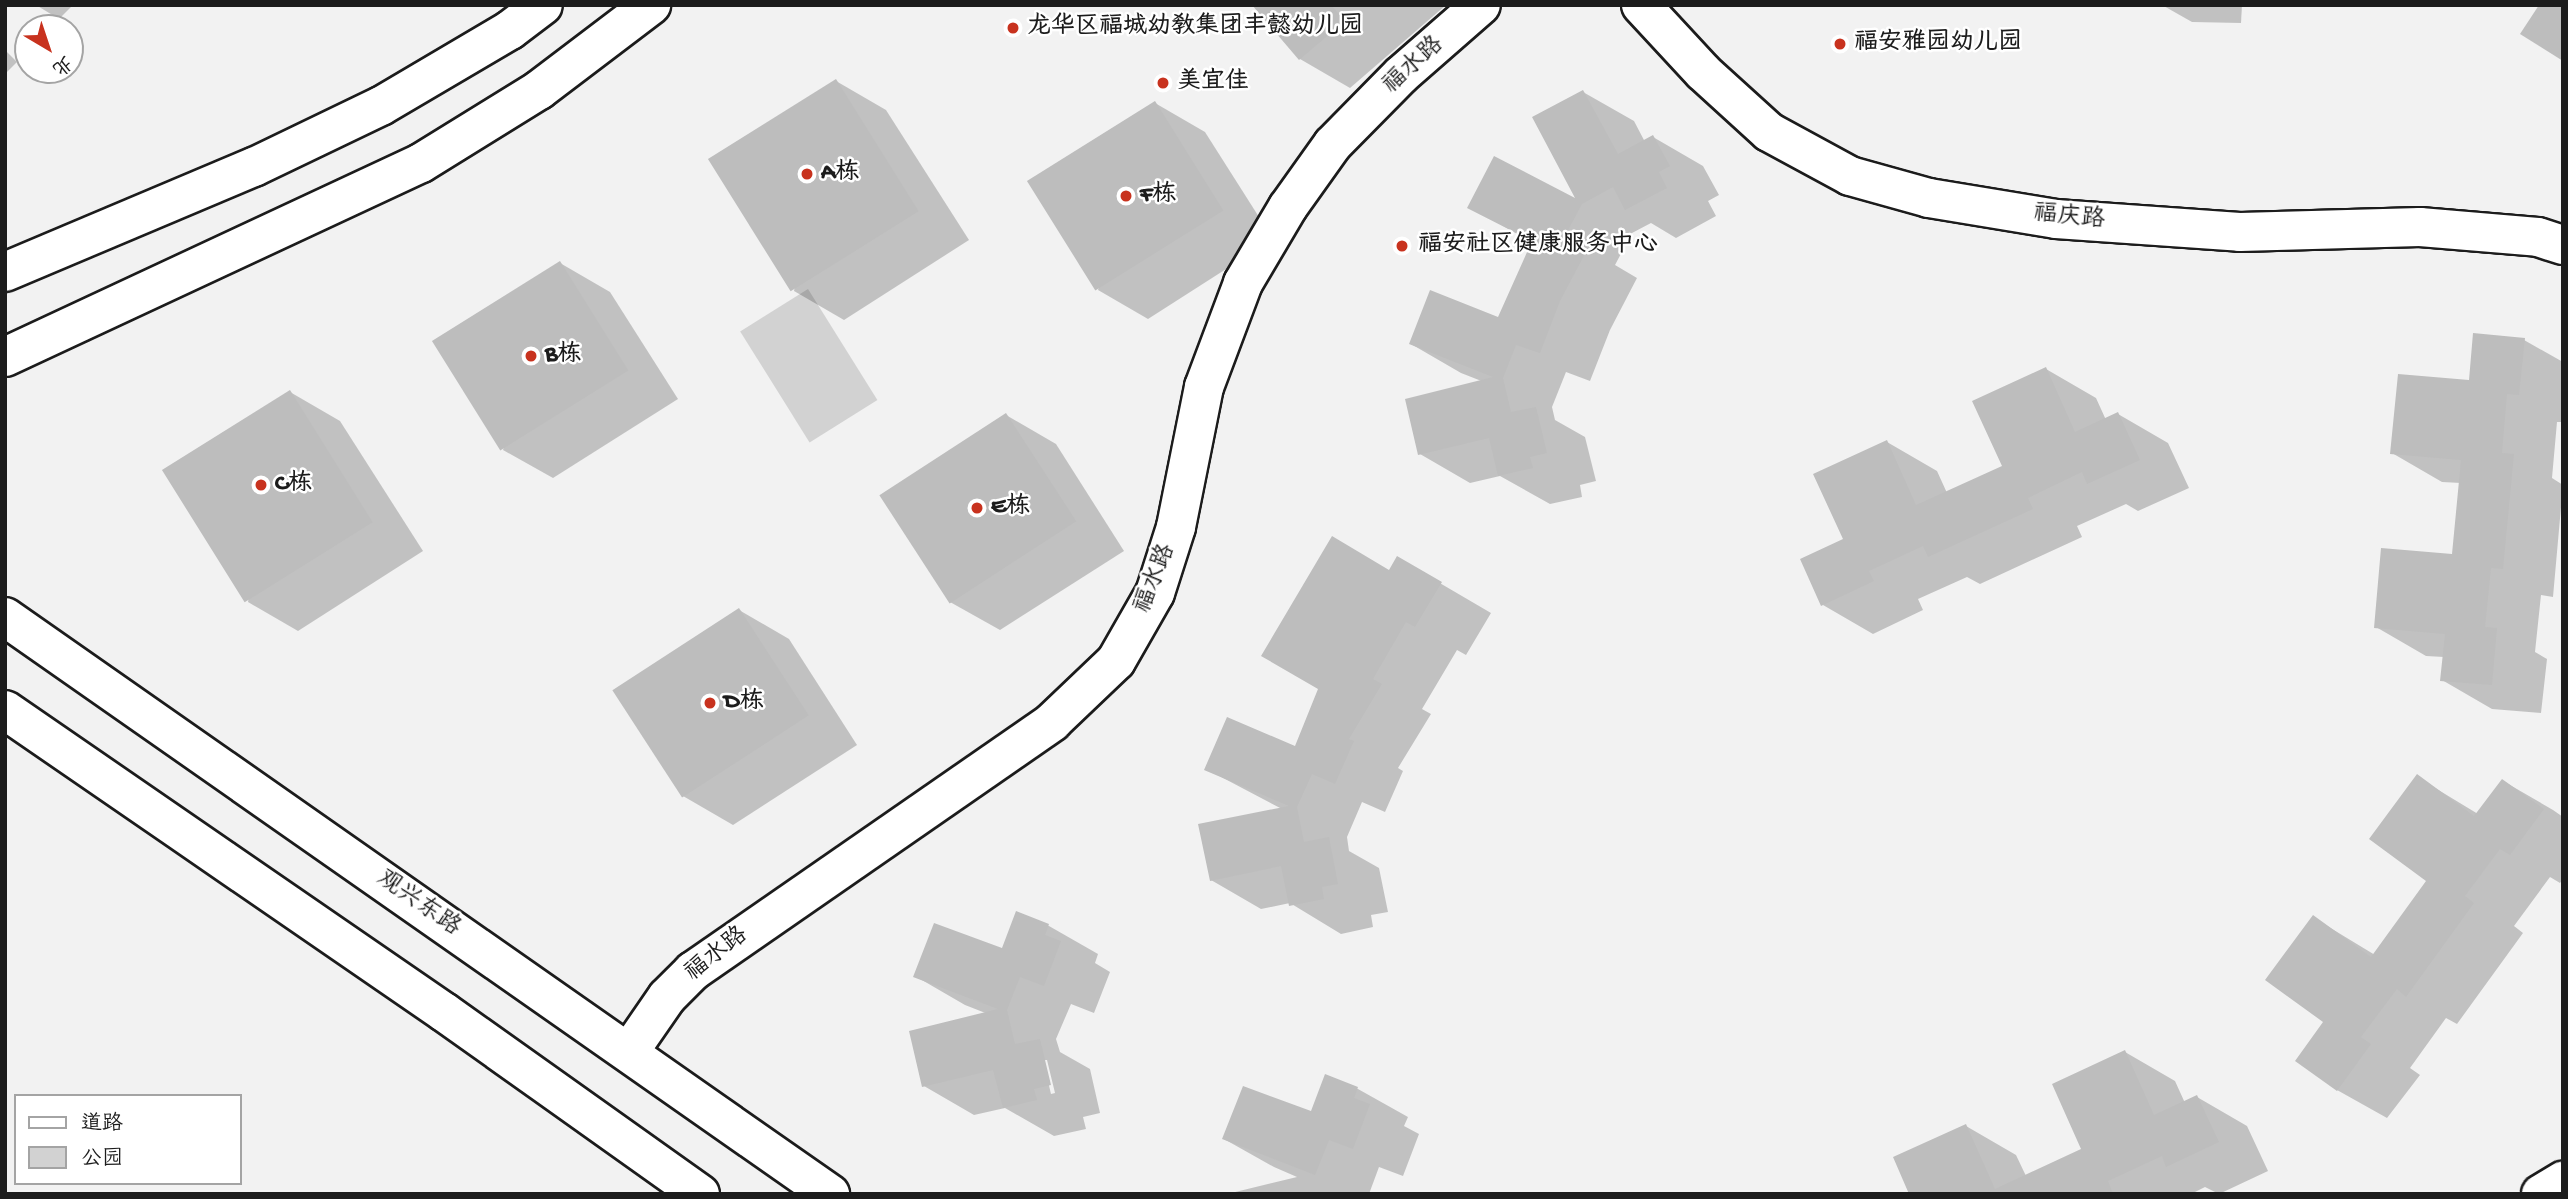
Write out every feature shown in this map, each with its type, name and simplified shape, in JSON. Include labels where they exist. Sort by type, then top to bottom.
[{"type":"street","points":[[5,272],[254,167],[381,106],[510,30],[543,5]]},
{"type":"street","points":[[5,358],[421,163],[539,90],[651,5]]},
{"type":"street","name":"福水路","points":[[629,1052],[667,997],[693,971],[1052,722],[1116,661],[1155,593],[1176,527],[1204,387],[1243,284],[1288,207],[1333,144],[1401,75],[1481,5]]},
{"type":"street","name":"福庆路","points":[[1640,5],[1703,72],[1769,132],[1850,176],[1929,198],[2069,220],[2240,232],[2420,227],[2538,237],[2563,245]]},
{"type":"street","name":"观兴东路","points":[[5,617],[830,1194]]},
{"type":"street","points":[[5,710],[433,1005],[700,1194]]},
{"type":"street","points":[[2541,1194],[2563,1181]]},
{"type":"green space","points":[[808,289],[877,400],[810,442],[740,331]]},
{"type":"building","points":[[1252,5],[1331,5],[1345,21],[1299,60]]},
{"type":"building","points":[[2539,5],[2563,5],[2563,61],[2520,34]]},
{"type":"building","name":"A栋","points":[[836,79],[919,211],[791,291],[708,159]]},
{"type":"building","points":[[1583,90],[1618,154],[1653,135],[1670,166],[1659,172],[1667,188],[1625,210],[1613,187],[1582,204],[1565,236],[1588,248],[1560,301],[1540,353],[1516,345],[1503,378],[1511,412],[1536,407],[1547,453],[1530,457],[1533,468],[1498,476],[1489,438],[1418,455],[1405,399],[1493,377],[1409,344],[1430,290],[1498,317],[1532,241],[1467,208],[1494,156],[1575,198],[1532,117]]},
{"type":"building","name":"F栋","points":[[1155,101],[1223,210],[1095,290],[1027,181]]},
{"type":"building","name":"B栋","points":[[560,261],[628,370],[500,450],[432,341]]},
{"type":"building","points":[[2473,333],[2525,338],[2519,395],[2507,394],[2502,453],[2514,454],[2503,569],[2491,568],[2485,627],[2497,628],[2492,685],[2440,681],[2445,634],[2374,628],[2381,548],[2452,554],[2461,460],[2390,454],[2398,374],[2469,380]]},
{"type":"building","points":[[2046,367],[2075,432],[2118,412],[2140,460],[2087,484],[2082,472],[2028,498],[2033,509],[1928,557],[1923,546],[1869,571],[1874,581],[1821,606],[1800,559],[1843,539],[1813,474],[1887,440],[1916,505],[2002,466],[1972,401]]},
{"type":"building","name":"C栋","points":[[290,390],[373,522],[245,602],[162,470]]},
{"type":"building","name":"E栋","points":[[1006,413],[1076,521],[950,603],[879,495]]},
{"type":"building","points":[[1332,536],[1389,570],[1397,556],[1442,582],[1415,627],[1406,622],[1373,679],[1382,684],[1349,739],[1354,741],[1335,784],[1312,774],[1297,807],[1304,842],[1329,837],[1338,884],[1322,887],[1324,899],[1289,906],[1281,866],[1210,881],[1198,824],[1289,806],[1204,770],[1227,717],[1295,746],[1318,689],[1261,656]]},
{"type":"building","name":"D栋","points":[[739,608],[809,715],[682,798],[612,690]]},
{"type":"building","points":[[2417,774],[2474,816],[2502,779],[2544,809],[2510,855],[2500,849],[2465,896],[2474,903],[2406,997],[2397,989],[2361,1037],[2371,1044],[2337,1091],[2295,1061],[2323,1022],[2265,980],[2313,915],[2371,957],[2426,881],[2369,839]]},
{"type":"building","points":[[1016,911],[1049,924],[1045,935],[1061,941],[1044,986],[1020,977],[1007,1010],[1015,1044],[1040,1039],[1051,1085],[1034,1089],[1037,1100],[1003,1108],[993,1070],[922,1087],[909,1031],[998,1009],[913,977],[934,923],[1002,948]]},
{"type":"building","points":[[2125,1050],[2154,1115],[2197,1095],[2219,1142],[2166,1167],[2162,1156],[2108,1181],[2113,1194],[1909,1194],[1893,1157],[1966,1124],[1995,1189],[2081,1149],[2052,1084]]},
{"type":"building","points":[[1325,1074],[1358,1087],[1354,1098],[1370,1104],[1353,1149],[1329,1140],[1315,1175],[1222,1139],[1243,1086],[1311,1111]]},
{"type":"place","name":"龙华区福城幼教集团丰懿幼儿园","points":[[1013,28]]},
{"type":"place","name":"福安雅园幼儿园","points":[[1840,44]]},
{"type":"place","name":"美宜佳","points":[[1163,83]]},
{"type":"place","name":"A栋","points":[[807,174]]},
{"type":"place","name":"F栋","points":[[1126,196]]},
{"type":"place","name":"福安社区健康服务中心","points":[[1402,246]]},
{"type":"place","name":"B栋","points":[[531,356]]},
{"type":"place","name":"C栋","points":[[261,485]]},
{"type":"place","name":"E栋","points":[[977,508]]},
{"type":"place","name":"D栋","points":[[710,703]]}]
